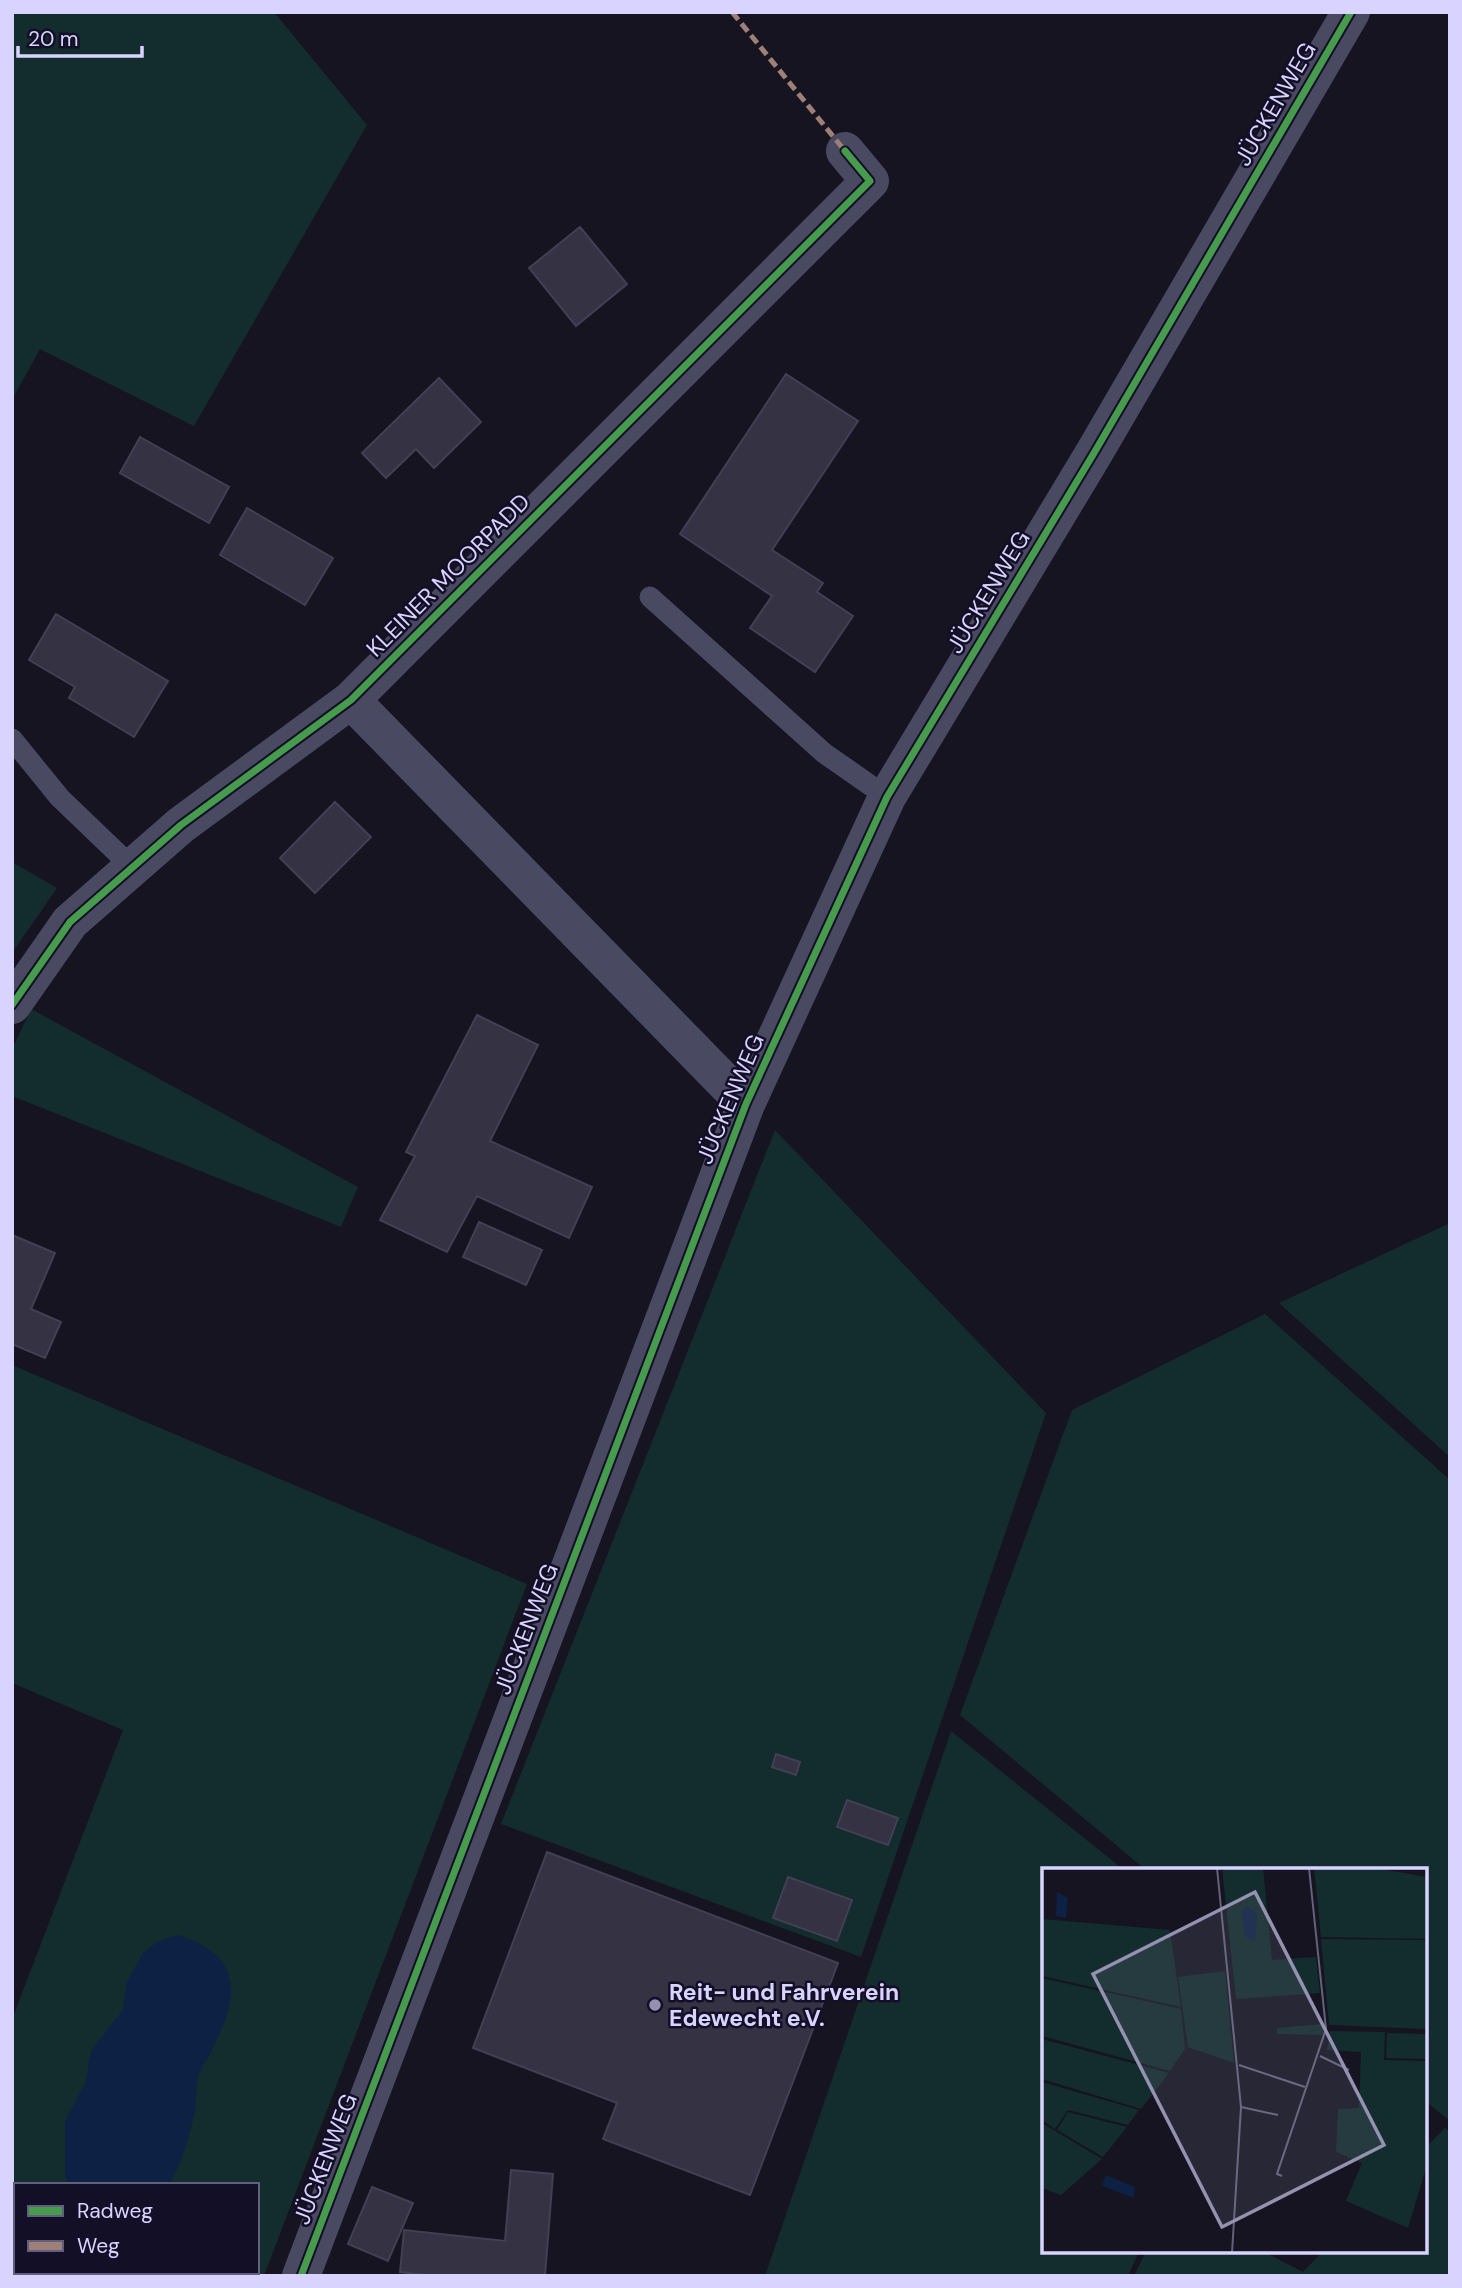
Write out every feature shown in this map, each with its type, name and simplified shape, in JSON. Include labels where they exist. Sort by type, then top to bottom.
[{"type":"street","name":"JÜCKENWEG","points":[[301,2276],[746,1104],[887,797],[1094,453],[1351,12]]},
{"type":"street","name":"KLEINER MOORPADD","points":[[12,1005],[70,922],[180,825],[351,700],[870,181],[845,151]]},
{"type":"street","points":[[351,700],[746,1104]]},
{"type":"lane","points":[[649,597],[824,752],[887,797]]},
{"type":"lane","points":[[12,739],[60,798],[132,867]]},
{"type":"green space","points":[[12,12],[274,12],[367,125],[194,426],[40,349],[12,400]]},
{"type":"green space","points":[[12,862],[57,888],[12,953]]},
{"type":"green space","points":[[31,1009],[358,1187],[341,1227],[12,1096],[12,1049]]},
{"type":"green space","points":[[775,1130],[1046,1413],[861,1957],[501,1824]]},
{"type":"green space","points":[[1450,1223],[1450,1457],[1279,1303]]},
{"type":"green space","points":[[1265,1314],[1450,1480],[1450,2121],[1427,2103],[1427,1868],[1144,1868],[960,1715],[1072,1410]]},
{"type":"green space","points":[[12,1365],[527,1584],[264,2276],[12,2276],[12,2019],[123,1730],[12,1683]]},
{"type":"green space","points":[[951,1731],[1122,1868],[1042,1868],[1042,2253],[1138,2253],[1128,2276],[765,2276]]},
{"type":"green space","points":[[1445,2128],[1450,2132],[1450,2276],[1134,2276],[1145,2253],[1266,2253],[1303,2272],[1321,2253],[1427,2253],[1427,2146]]},
{"type":"water","points":[[178,1935],[199,1944],[215,1954],[225,1966],[230,1979],[228,2010],[198,2077],[193,2119],[178,2167],[170,2183],[68,2183],[65,2176],[65,2121],[86,2082],[91,2051],[123,2010],[127,1982],[143,1953],[159,1941]]},
{"type":"building","points":[[580,227],[627,284],[576,326],[529,268]]},
{"type":"building","points":[[786,374],[858,421],[772,550],[823,583],[817,592],[853,616],[815,672],[750,628],[772,596],[680,534]]},
{"type":"building","points":[[439,378],[481,422],[434,468],[416,449],[386,478],[362,453]]},
{"type":"building","points":[[140,437],[229,487],[209,523],[120,473]]},
{"type":"building","points":[[247,508],[333,558],[305,605],[220,555]]},
{"type":"building","points":[[56,614],[168,681],[134,737],[69,698],[75,687],[29,660]]},
{"type":"building","points":[[335,802],[371,837],[315,893],[280,858]]},
{"type":"building","points":[[477,1015],[538,1045],[490,1141],[592,1187],[569,1238],[477,1196],[447,1252],[380,1220],[415,1156],[406,1152]]},
{"type":"building","points":[[479,1222],[542,1250],[526,1285],[463,1257]]},
{"type":"building","points":[[12,1235],[55,1253],[31,1309],[61,1322],[45,1358],[12,1344]]},
{"type":"building","points":[[776,1754],[800,1762],[796,1775],[772,1767]]},
{"type":"building","points":[[847,1800],[898,1818],[888,1845],[837,1827]]},
{"type":"building","name":"Reit- und Fahrverein Edewecht e.V.","points":[[547,1852],[838,1963],[750,2195],[603,2139],[617,2103],[473,2048]]},
{"type":"building","points":[[788,1877],[852,1900],[837,1941],[773,1918]]},
{"type":"building","points":[[511,2170],[553,2174],[545,2276],[433,2276],[400,2272],[404,2230],[505,2241]]},
{"type":"building","points":[[372,2187],[413,2203],[388,2261],[348,2244]]},
{"type":"marked path","points":[[732,12],[845,151]]},
{"type":"cycle path","points":[[301,2276],[746,1104],[887,797],[1094,453],[1351,12]]},
{"type":"cycle path","points":[[12,1005],[70,922],[181,825],[351,700],[870,181],[845,151]]},
{"type":"place","name":"Reit- und Fahrverein Edewecht e.V.","points":[[655,2005]]}]
